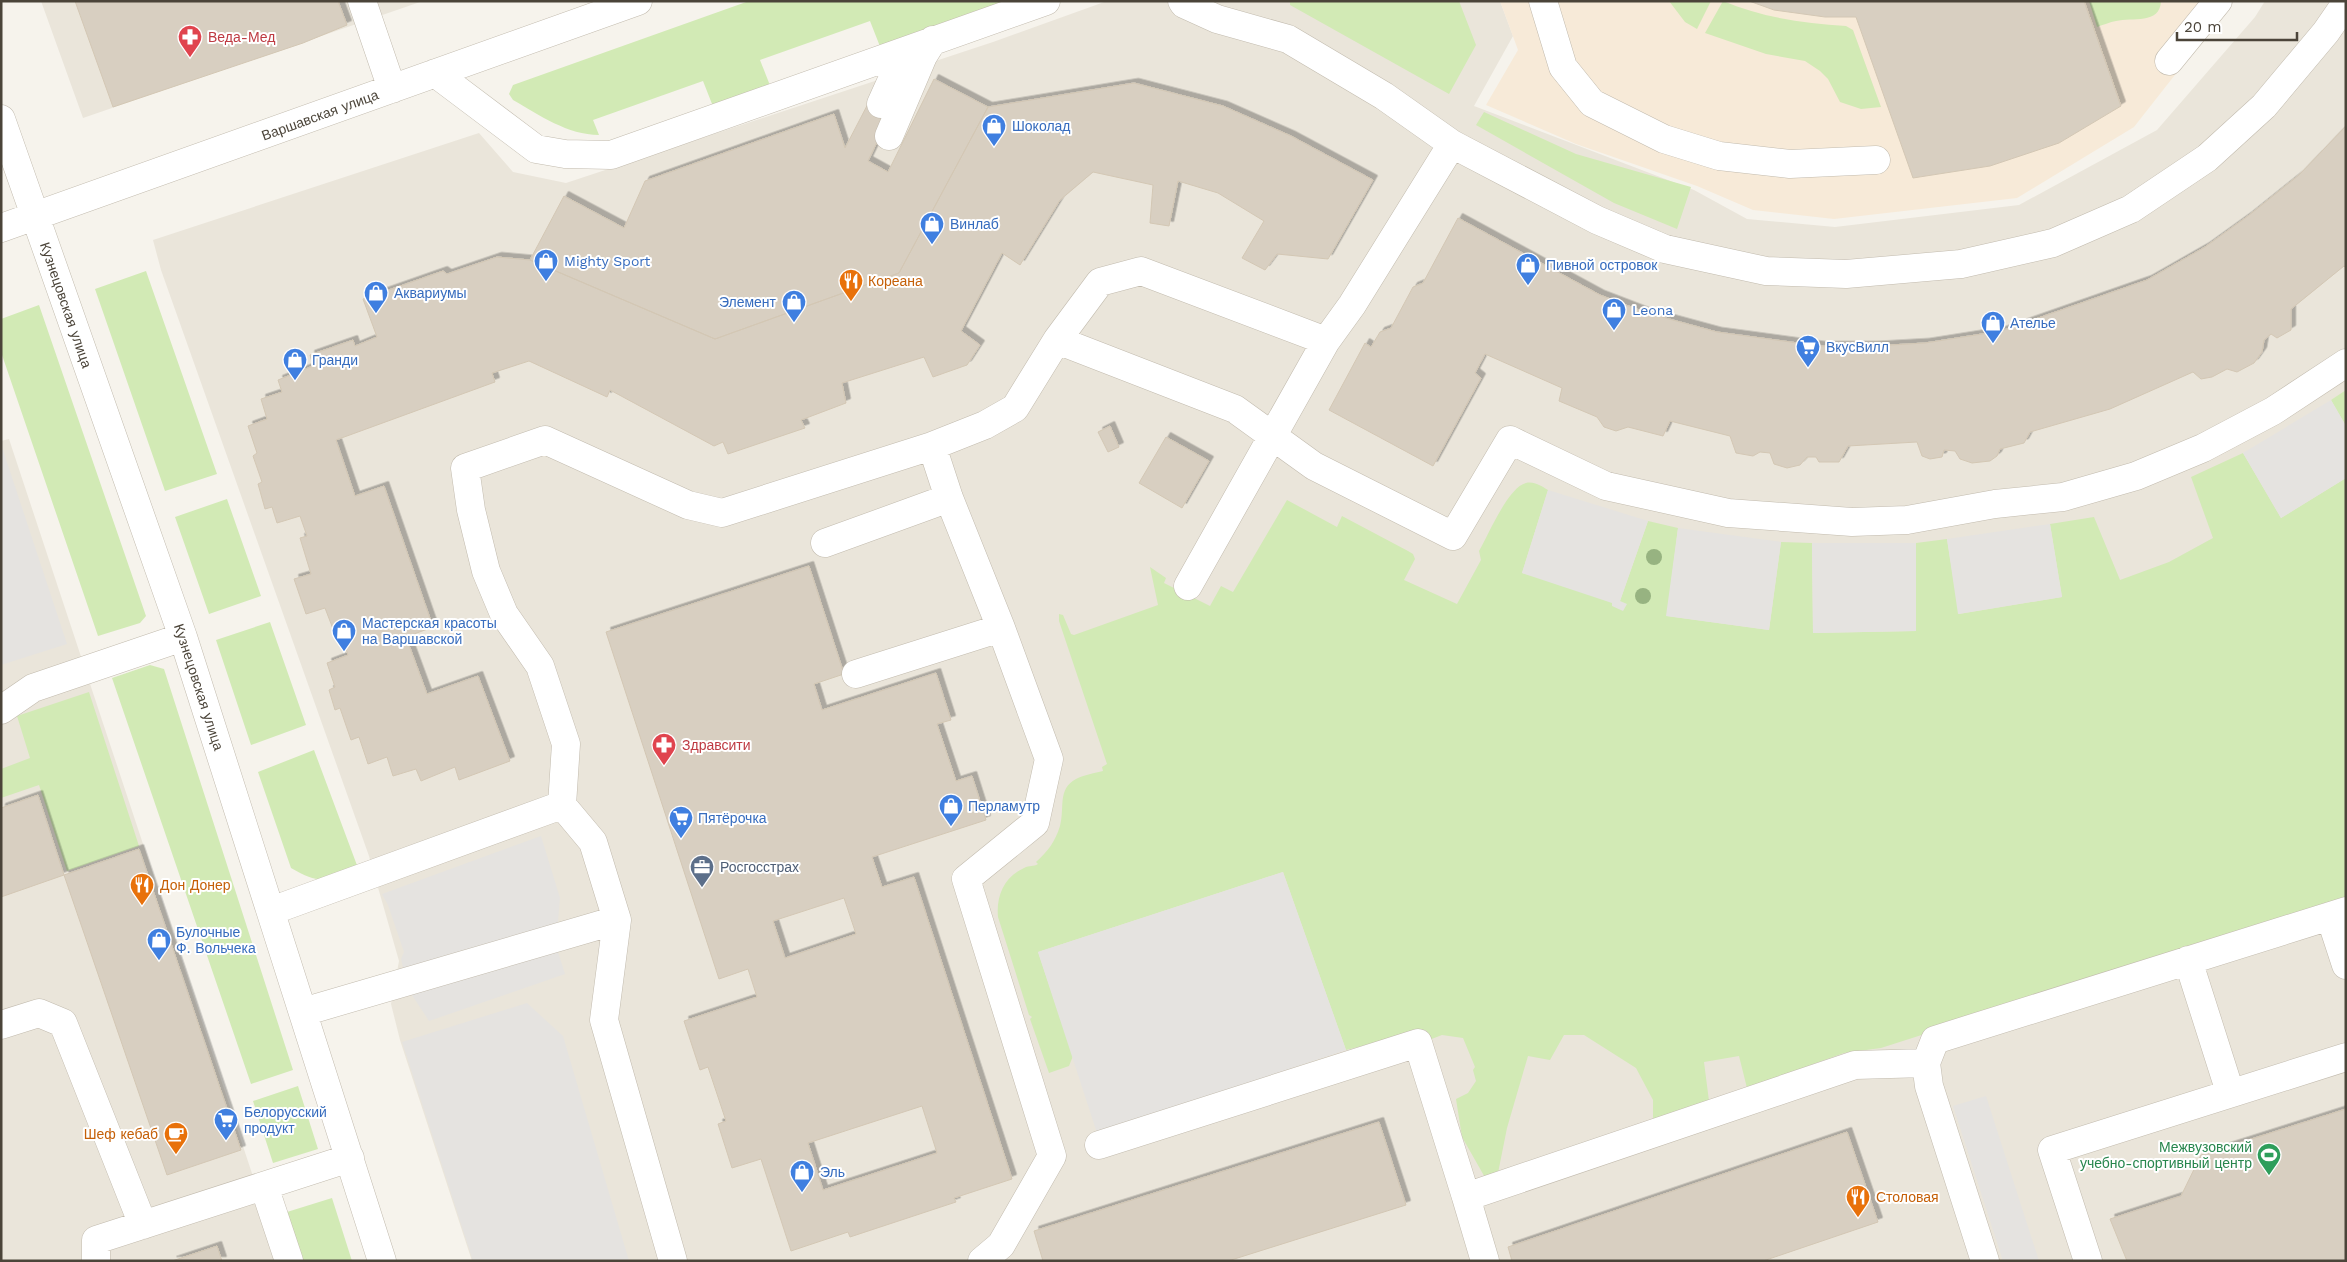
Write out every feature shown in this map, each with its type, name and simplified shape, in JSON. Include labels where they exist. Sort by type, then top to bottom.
[{"type":"street","points":[[362,1],[392,89]]},
{"type":"street","name":"Варшавская улица","points":[[1,228],[638,1]]},
{"type":"street","points":[[436,73],[536,149],[565,154],[611,155],[1046,1]]},
{"type":"street","points":[[1182,1],[1184,4],[1217,18],[1288,40],[1384,96],[1452,144],[1597,220],[1665,249],[1766,271],[1846,274],[1961,264],[2053,243],[2131,209],[2207,158],[2264,106],[2326,32],[2346,3]]},
{"type":"street","points":[[1543,1],[1563,67],[1592,103],[1664,139],[1719,156],[1790,164],[1876,160]]},
{"type":"street","points":[[2169,61],[2218,1]]},
{"type":"street","points":[[889,136],[923,56],[933,40]]},
{"type":"street","points":[[881,104],[905,50]]},
{"type":"street","name":"Кузнецовская улица","points":[[1,119],[183,637],[382,1261]]},
{"type":"street","points":[[1188,586],[1326,341],[1352,305],[1452,144]]},
{"type":"street","points":[[673,1261],[604,1020],[617,920],[593,842],[562,805],[566,744],[540,666],[504,614],[486,571],[471,510],[465,468],[545,440],[688,505],[722,513],[932,446],[985,425],[1015,408],[1057,340],[1100,282],[1142,271],[1326,341]]},
{"type":"street","points":[[1057,340],[1235,409],[1314,466],[1453,536],[1510,440],[1606,486],[1720,511],[1852,522],[1907,520],[1995,504],[2063,497],[2136,476],[2202,448],[2273,412],[2346,363]]},
{"type":"street","points":[[932,446],[950,498],[1002,628],[1049,759],[1035,823],[966,879],[1052,1156],[1001,1245],[982,1261]]},
{"type":"street","points":[[825,543],[950,498]]},
{"type":"street","points":[[856,674],[1002,628]]},
{"type":"street","points":[[1,710],[33,688],[183,637]]},
{"type":"street","points":[[271,911],[562,805]]},
{"type":"street","points":[[1985,1261],[1928,1086],[1926,1063],[1936,1040],[2338,914],[2346,965]]},
{"type":"street","points":[[303,1012],[617,920]]},
{"type":"street","points":[[2188,960],[2230,1092]]},
{"type":"street","points":[[1,1025],[39,1013],[63,1023],[143,1225]]},
{"type":"street","points":[[1099,1145],[1418,1043],[1485,1261]]},
{"type":"street","points":[[2088,1261],[2052,1150],[2230,1092],[2346,1057]]},
{"type":"street","points":[[1466,1197],[1855,1065],[1926,1063]]},
{"type":"street","points":[[96,1261],[96,1240],[350,1158]]},
{"type":"street","points":[[264,1186],[289,1261]]},
{"type":"shaded area","points":[[41,1],[423,1],[83,118]]},
{"type":"shaded area","points":[[1107,1],[1500,1],[1513,36],[1474,106],[1694,190],[1747,219],[1835,227],[2019,205],[2157,130],[2255,17],[2265,1],[2346,1],[2346,1261],[472,1261],[400,1040],[391,1004],[399,961],[369,856],[161,270],[153,240],[479,133],[513,172],[566,183],[993,42]]},
{"type":"shaded area","points":[[1500,1],[2233,1],[2134,127],[2017,198],[1834,219],[1753,210],[1697,186],[1576,144],[1486,105],[1518,50]]},
{"type":"shaded area","points":[[2331,400],[2346,426],[2346,478],[2281,518],[2243,453]]},
{"type":"shaded area","points":[[9,439],[281,1261],[1,1261],[1,441]]},
{"type":"shaded area","points":[[1,444],[67,644],[1,665]]},
{"type":"shaded area","points":[[1548,490],[1648,521],[1620,601],[1627,604],[1623,611],[1612,606],[1612,603],[1522,573]]},
{"type":"shaded area","points":[[2050,524],[2062,597],[1958,614],[1947,539]]},
{"type":"shaded area","points":[[1678,528],[1781,542],[1769,630],[1666,616]]},
{"type":"shaded area","points":[[1812,543],[1916,543],[1916,631],[1813,633]]},
{"type":"shaded area","points":[[541,836],[560,898],[556,946],[565,974],[429,1021],[408,989],[401,959],[404,952],[388,905],[382,894]]},
{"type":"shaded area","points":[[1283,872],[1346,1050],[1097,1133],[1038,952]]},
{"type":"shaded area","points":[[527,1003],[563,1036],[629,1261],[473,1261],[402,1042]]},
{"type":"shaded area","points":[[1986,1096],[2039,1261],[2003,1261],[1953,1106]]},
{"type":"green space","points":[[749,1],[1000,1],[1002,6],[881,49],[870,21],[760,60],[771,88],[714,109],[703,81],[593,120],[599,135],[576,132],[543,118],[513,100],[509,94],[513,85]]},
{"type":"green space","points":[[1290,1],[1459,1],[1476,45],[1449,94],[1290,5]]},
{"type":"green space","points":[[1669,1],[1711,1],[1697,29],[1685,22]]},
{"type":"green space","points":[[1723,1],[1768,16],[1846,26],[1853,30],[1881,107],[1861,109],[1840,102],[1828,79],[1805,61],[1766,54],[1705,33]]},
{"type":"green space","points":[[2089,1],[2161,1],[2156,14],[2151,17],[2116,21],[2097,27]]},
{"type":"green space","points":[[1484,112],[1576,154],[1691,187],[1677,229],[1614,203],[1476,125]]},
{"type":"green space","points":[[146,271],[217,474],[165,491],[95,289]]},
{"type":"green space","points":[[39,305],[146,616],[140,623],[98,636],[1,352],[1,319]]},
{"type":"green space","points":[[2346,390],[2346,426],[2331,400]]},
{"type":"green space","points":[[2243,453],[2281,518],[2346,478],[2346,899],[1881,1048],[1844,1053],[1747,1088],[1739,1056],[1704,1062],[1709,1101],[1653,1119],[1653,1100],[1636,1068],[1584,1035],[1564,1035],[1550,1060],[1528,1056],[1507,1128],[1497,1178],[1487,1181],[1462,1137],[1456,1099],[1468,1093],[1476,1081],[1473,1070],[1475,1067],[1463,1038],[1442,1035],[1429,1040],[1426,1030],[1346,1050],[1283,872],[1038,952],[1073,1056],[1069,1066],[1049,1073],[998,917],[998,902],[1006,882],[1011,876],[1026,867],[1038,864],[1036,862],[1053,842],[1060,826],[1066,788],[1076,779],[1103,771],[1102,767],[1107,764],[1059,621],[1059,614],[1063,615],[1071,634],[1074,635],[1158,605],[1150,567],[1166,578],[1164,583],[1210,606],[1221,586],[1233,592],[1287,500],[1337,527],[1342,516],[1413,554],[1415,559],[1404,580],[1457,604],[1481,560],[1479,551],[1499,513],[1519,486],[1532,483],[1548,490],[1522,573],[1620,601],[1648,521],[1678,528],[1667,616],[1769,630],[1781,542],[1812,543],[1813,633],[1916,631],[1916,543],[1947,539],[1959,614],[2062,597],[2050,524],[2094,517],[2120,580],[2169,562],[2213,538],[2191,477]]},
{"type":"green space","points":[[227,499],[261,596],[209,614],[175,517]]},
{"type":"green space","points":[[270,622],[306,725],[251,745],[216,640]]},
{"type":"green space","points":[[150,665],[164,669],[293,1070],[251,1084],[112,678]]},
{"type":"green space","points":[[89,692],[139,846],[67,871],[39,785],[1,798],[1,769],[30,758],[17,716]]},
{"type":"green space","points":[[314,750],[358,868],[339,876],[324,879],[310,877],[291,868],[258,772]]},
{"type":"green space","points":[[298,1086],[318,1149],[273,1163],[253,1101]]},
{"type":"green space","points":[[332,1198],[352,1261],[303,1261],[287,1212]]},
{"type":"building","points":[[75,1],[338,1],[347,25],[303,43],[113,107]]},
{"type":"building","points":[[1749,1],[2084,1],[2121,106],[2059,143],[1990,166],[1913,178],[1856,17],[1825,17],[1774,10]]},
{"type":"building","points":[[934,79],[988,107],[899,273],[715,339],[530,260],[564,196],[624,228],[645,181],[834,114],[845,148],[871,98],[893,109],[868,161],[888,172]]},
{"type":"building","points":[[1134,83],[1223,106],[1291,136],[1373,180],[1328,259],[1277,254],[1265,270],[1242,258],[1264,221],[1218,193],[1178,181],[1169,226],[1150,223],[1153,185],[1093,172],[1060,200],[1020,265],[1002,253],[961,331],[980,345],[967,365],[933,377],[924,357],[842,383],[846,403],[801,420],[805,428],[728,454],[723,442],[714,446],[610,390],[607,397],[529,361],[492,373],[495,382],[336,440],[355,496],[384,486],[433,627],[406,637],[427,694],[478,676],[510,761],[459,780],[455,767],[421,781],[416,769],[393,776],[387,757],[368,764],[359,737],[351,740],[340,708],[335,710],[329,690],[335,687],[327,663],[348,655],[343,640],[338,642],[325,608],[306,614],[294,579],[311,574],[300,538],[307,536],[300,516],[277,523],[272,507],[265,509],[258,484],[262,482],[253,456],[257,453],[248,426],[267,419],[261,399],[282,392],[278,380],[313,366],[310,355],[353,340],[355,346],[377,337],[363,299],[443,271],[447,274],[497,257],[530,260],[715,339],[899,273],[988,107]]},
{"type":"building","points":[[2346,126],[2346,268],[2344,266],[2291,309],[2291,330],[2277,338],[2271,334],[2264,340],[2262,352],[2254,363],[2237,372],[2227,369],[2212,377],[2201,379],[2193,372],[2110,409],[2030,432],[2024,443],[2000,449],[1997,456],[1990,461],[1972,463],[1960,459],[1955,451],[1944,450],[1942,457],[1930,459],[1922,456],[1917,442],[1848,446],[1839,462],[1819,462],[1816,457],[1807,457],[1800,465],[1787,468],[1774,464],[1770,453],[1760,452],[1753,456],[1736,453],[1730,436],[1670,421],[1663,436],[1628,427],[1616,431],[1604,427],[1597,417],[1559,401],[1562,388],[1485,354],[1475,373],[1481,378],[1433,466],[1329,410],[1365,343],[1371,347],[1380,332],[1391,328],[1413,287],[1423,283],[1458,218],[1600,295],[1647,313],[1717,332],[1820,346],[1873,346],[1925,343],[2001,331],[2147,280],[2205,247],[2248,216],[2299,175]]},
{"type":"building","points":[[1110,426],[1119,447],[1108,452],[1098,432]]},
{"type":"building","points":[[1166,437],[1209,461],[1182,508],[1139,483]]},
{"type":"building","points":[[809,566],[844,674],[814,684],[822,710],[936,673],[951,720],[937,724],[956,781],[972,776],[986,820],[872,857],[882,887],[914,877],[1012,1179],[954,1198],[956,1202],[850,1237],[848,1232],[791,1251],[761,1159],[732,1168],[718,1124],[726,1121],[708,1067],[700,1070],[684,1021],[757,997],[748,969],[719,979],[606,632]],"holes":[[[844,898],[856,934],[785,958],[773,921]],[[922,1106],[937,1153],[823,1190],[808,1143]]]},
{"type":"building","points":[[38,795],[64,875],[1,897],[1,808]]},
{"type":"building","points":[[139,849],[241,1150],[167,1175],[64,875]]},
{"type":"building","name":"Межвузовский учебно-спортивный центр","points":[[2346,1109],[2346,1261],[2127,1261],[2110,1219],[2181,1196],[2201,1155]]},
{"type":"building","points":[[1379,1122],[1406,1205],[1228,1261],[1043,1261],[1034,1231]]},
{"type":"building","points":[[1847,1132],[1878,1222],[1763,1261],[1512,1261],[1508,1247]]},
{"type":"building","points":[[217,1246],[222,1261],[172,1261]]},
{"type":"place","name":"Веда-Мед","points":[[190,58]]},
{"type":"place","name":"Шоколад","points":[[994,147]]},
{"type":"place","name":"Винлаб","points":[[932,245]]},
{"type":"place","name":"Mighty Sport","points":[[546,282]]},
{"type":"place","name":"Пивной островок","points":[[1528,286]]},
{"type":"place","name":"Кореана","points":[[851,302]]},
{"type":"place","name":"Аквариумы","points":[[376,314]]},
{"type":"place","name":"Элемент","points":[[794,323]]},
{"type":"place","name":"Leona","points":[[1614,331]]},
{"type":"place","name":"Ателье","points":[[1993,344]]},
{"type":"place","name":"ВкусВилл","points":[[1808,368]]},
{"type":"place","name":"Гранди","points":[[295,381]]},
{"type":"place","name":"Мастерская красоты на Варшавской","points":[[344,652]]},
{"type":"place","name":"Здравсити","points":[[664,766]]},
{"type":"place","name":"Перламутр","points":[[951,827]]},
{"type":"place","name":"Пятёрочка","points":[[681,839]]},
{"type":"place","name":"Росгосстрах","points":[[702,888]]},
{"type":"place","name":"Дон Донер","points":[[142,906]]},
{"type":"place","name":"Булочные Ф. Вольчека","points":[[159,961]]},
{"type":"place","name":"Белорусский продукт","points":[[226,1141]]},
{"type":"place","name":"Шеф кебаб","points":[[176,1155]]},
{"type":"place","name":"Межвузовский учебно-спортивный центр","points":[[2269,1176]]},
{"type":"place","name":"Эль","points":[[802,1193]]},
{"type":"place","name":"Столовая","points":[[1858,1218]]}]
